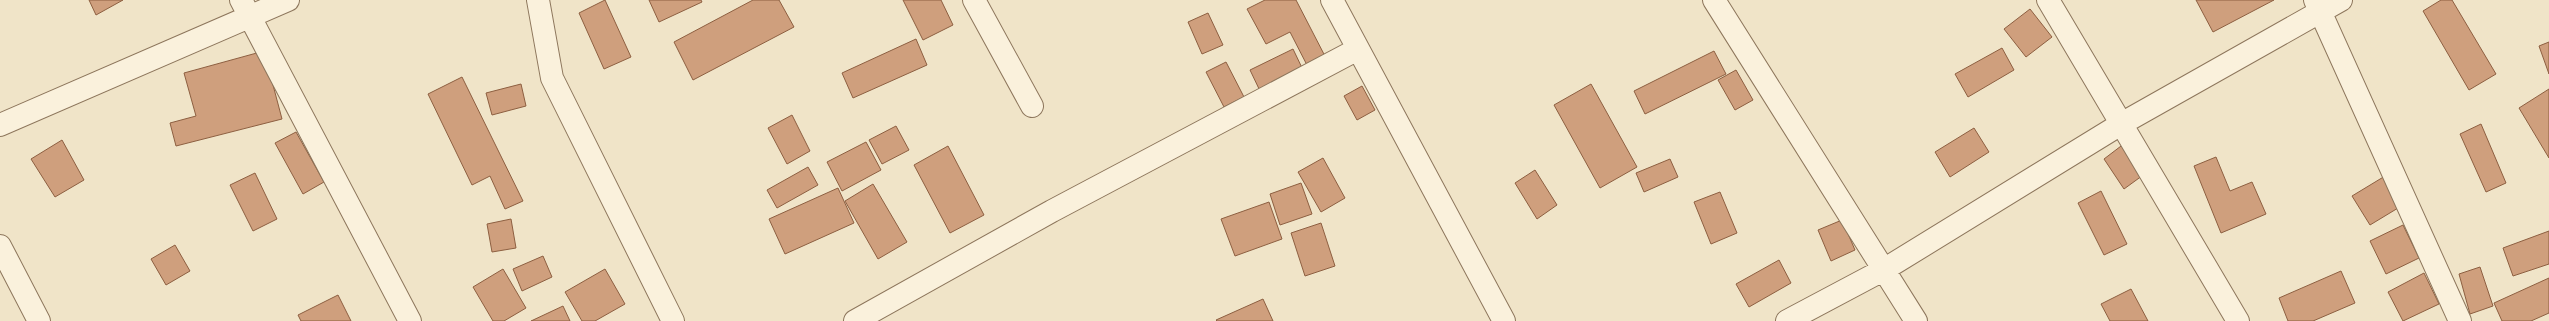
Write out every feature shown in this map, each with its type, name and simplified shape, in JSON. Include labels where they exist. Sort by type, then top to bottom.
[{"type":"street","points":[[0,125],[245,8],[288,0]]},
{"type":"street","points":[[538,0],[552,78],[673,321]]},
{"type":"street","points":[[974,0],[1032,106]]},
{"type":"street","points":[[1332,0],[1504,321]]},
{"type":"street","points":[[1714,0],[1885,269],[1916,321]]},
{"type":"street","points":[[2048,0],[2238,321]]},
{"type":"street","points":[[1787,321],[1885,269],[2317,5],[2341,0]]},
{"type":"street","points":[[2317,5],[2460,321]]},
{"type":"street","points":[[245,8],[410,321]]},
{"type":"street","points":[[855,321],[1052,211],[1358,48]]},
{"type":"street","points":[[0,246],[39,321]]},
{"type":"building","points":[[89,0],[123,0],[96,15]]},
{"type":"building","points":[[605,0],[631,57],[604,69],[579,13]]},
{"type":"building","points":[[649,0],[701,0],[702,2],[659,22]]},
{"type":"building","points":[[753,0],[779,0],[794,27],[693,80],[674,42]]},
{"type":"building","points":[[903,0],[941,0],[953,25],[923,40]]},
{"type":"building","points":[[1265,0],[1296,0],[1327,60],[1309,69],[1290,32],[1266,44],[1247,9]]},
{"type":"building","points":[[2196,0],[2274,0],[2213,32]]},
{"type":"building","points":[[2441,0],[2452,0],[2496,74],[2469,90],[2423,11]]},
{"type":"building","points":[[2030,9],[2052,37],[2026,57],[2004,29]]},
{"type":"building","points":[[1208,13],[1223,45],[1202,54],[1188,22]]},
{"type":"building","points":[[916,39],[927,65],[853,98],[842,73]]},
{"type":"building","points":[[2549,42],[2549,74],[2539,46]]},
{"type":"building","points":[[2002,48],[2014,70],[1968,97],[1955,74]]},
{"type":"building","points":[[1293,49],[1304,72],[1261,93],[1250,70]]},
{"type":"building","points":[[264,51],[282,119],[176,146],[170,123],[196,116],[184,73]]},
{"type":"building","points":[[1714,51],[1726,74],[1645,114],[1634,91]]},
{"type":"building","points":[[1226,62],[1244,97],[1224,107],[1206,72]]},
{"type":"building","points":[[1736,70],[1753,100],[1735,110],[1718,80]]},
{"type":"building","points":[[462,77],[523,201],[505,209],[490,176],[472,185],[428,94]]},
{"type":"building","points":[[521,84],[526,106],[492,115],[486,93]]},
{"type":"building","points":[[1591,84],[1637,167],[1600,188],[1554,105]]},
{"type":"building","points":[[1362,86],[1375,110],[1357,120],[1344,96]]},
{"type":"building","points":[[2549,89],[2549,158],[2519,108]]},
{"type":"building","points":[[792,115],[810,151],[787,164],[768,128]]},
{"type":"building","points":[[2481,124],[2506,183],[2486,192],[2460,134]]},
{"type":"building","points":[[896,126],[909,150],[882,164],[869,140]]},
{"type":"building","points":[[1974,128],[1989,152],[1950,177],[1935,152]]},
{"type":"building","points":[[296,132],[324,182],[303,194],[275,143]]},
{"type":"building","points":[[62,140],[84,180],[55,197],[31,159]]},
{"type":"building","points":[[866,142],[881,170],[842,191],[827,162]]},
{"type":"building","points":[[2125,143],[2146,173],[2124,189],[2104,159]]},
{"type":"building","points":[[948,146],[984,215],[950,233],[914,165]]},
{"type":"building","points":[[2216,157],[2230,191],[2252,182],[2266,214],[2221,233],[2194,166]]},
{"type":"building","points":[[1323,158],[1345,198],[1321,212],[1298,172]]},
{"type":"building","points":[[1670,159],[1678,177],[1644,192],[1636,173]]},
{"type":"building","points":[[808,167],[818,185],[777,208],[767,190]]},
{"type":"building","points":[[1535,170],[1557,205],[1537,219],[1515,183]]},
{"type":"building","points":[[255,173],[277,219],[253,231],[230,185]]},
{"type":"building","points":[[2390,173],[2408,202],[2370,225],[2352,196]]},
{"type":"building","points":[[1301,183],[1312,214],[1280,225],[1270,194]]},
{"type":"building","points":[[873,184],[907,242],[878,259],[845,201]]},
{"type":"building","points":[[838,188],[854,223],[785,254],[769,219]]},
{"type":"building","points":[[2101,191],[2127,244],[2104,255],[2078,203]]},
{"type":"building","points":[[1720,192],[1737,233],[1711,244],[1694,202]]},
{"type":"building","points":[[1269,202],[1282,239],[1235,256],[1221,219]]},
{"type":"building","points":[[511,219],[516,248],[492,252],[487,224]]},
{"type":"building","points":[[1842,220],[1855,250],[1831,261],[1818,230]]},
{"type":"building","points":[[1321,223],[1335,266],[1305,276],[1291,233]]},
{"type":"building","points":[[2403,225],[2419,258],[2386,274],[2370,241]]},
{"type":"building","points":[[2549,231],[2549,264],[2513,276],[2503,248]]},
{"type":"building","points":[[175,245],[190,271],[166,285],[151,259]]},
{"type":"building","points":[[543,256],[552,277],[522,291],[513,269]]},
{"type":"building","points":[[1779,260],[1791,283],[1749,307],[1736,284]]},
{"type":"building","points":[[2480,267],[2493,306],[2470,314],[2459,274]]},
{"type":"building","points":[[503,269],[526,308],[504,321],[493,321],[473,287]]},
{"type":"building","points":[[605,269],[625,304],[595,321],[582,321],[565,292]]},
{"type":"building","points":[[2341,271],[2355,303],[2313,321],[2288,321],[2279,298]]},
{"type":"building","points":[[2424,273],[2439,304],[2403,321],[2388,292]]},
{"type":"building","points":[[2549,278],[2549,313],[2531,321],[2502,321],[2494,303]]},
{"type":"building","points":[[2131,289],[2148,321],[2110,321],[2101,304]]},
{"type":"building","points":[[338,295],[351,321],[301,321],[298,315]]},
{"type":"building","points":[[1263,299],[1273,321],[1216,320]]},
{"type":"building","points":[[563,306],[570,321],[531,321]]}]
